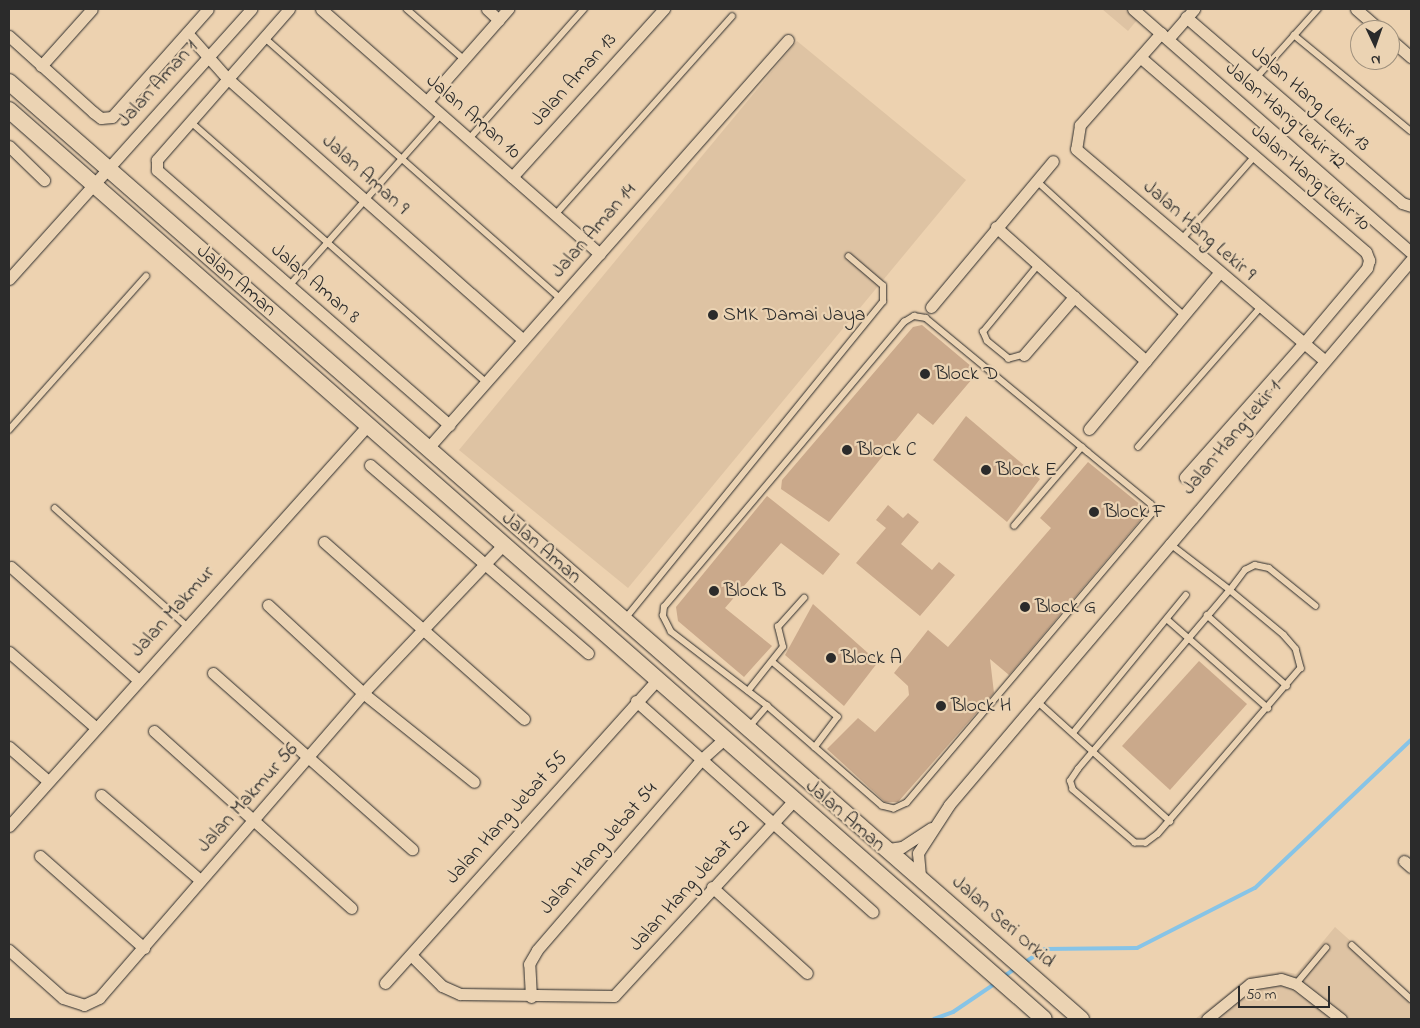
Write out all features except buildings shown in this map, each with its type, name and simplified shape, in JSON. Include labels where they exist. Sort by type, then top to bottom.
[{"type":"main road","name":"Jalan Aman","points":[[9,82],[893,853]]},
{"type":"main road","name":"Jalan Aman","points":[[9,110],[1044,1019]]},
{"type":"main road","name":"Jalan Seri Orkid","points":[[893,853],[1081,1019]]},
{"type":"street","points":[[41,66],[92,9]]},
{"type":"street","points":[[9,36],[101,118],[118,111],[208,9]]},
{"type":"street","name":"Jalan Aman 1","points":[[9,279],[251,9]]},
{"type":"street","points":[[190,121],[289,9]]},
{"type":"street","name":"Jalan Aman 10","points":[[321,9],[600,254]]},
{"type":"street","points":[[487,9],[499,20]]},
{"type":"street","points":[[427,102],[508,9]]},
{"type":"street","name":"Jalan Aman 13","points":[[512,177],[664,9]]},
{"type":"street","name":"Jalan Hang Lekir 12","points":[[1133,9],[1411,252]]},
{"type":"street","points":[[1356,9],[1369,20]]},
{"type":"street","points":[[1140,57],[1190,13]]},
{"type":"street","name":"Jalan Hang Lekir 13","points":[[1190,13],[1256,78],[1402,203],[1411,206]]},
{"type":"street","name":"Jalan Aman 9","points":[[187,33],[207,58],[228,78],[523,340]]},
{"type":"street","name":"Jalan Aman 14","points":[[428,448],[788,40]]},
{"type":"street","points":[[1400,48],[1411,57]]},
{"type":"street","name":"Jalan Hang Lekir 9","points":[[1140,57],[1080,125],[1074,142],[1180,241],[1323,359]]},
{"type":"street","name":"Jalan Hang Lekir 10","points":[[1140,57],[1366,252],[1369,260],[1303,344]]},
{"type":"street","name":"Jalan Aman 8","points":[[190,121],[157,160],[157,170],[449,425]]},
{"type":"street","points":[[9,146],[44,180]]},
{"type":"street","points":[[931,307],[1052,161]]},
{"type":"street","points":[[996,227],[1146,361]]},
{"type":"street","name":"Jalan Hang Lekir 1","points":[[920,876],[918,853],[931,828],[1036,700],[1323,359],[1411,260]]},
{"type":"street","points":[[1089,429],[1219,273]]},
{"type":"street","points":[[1024,355],[1074,297]]},
{"type":"street","points":[[1185,477],[1303,344]]},
{"type":"street","name":"Jalan Makmur","points":[[9,826],[137,679],[368,425]]},
{"type":"street","points":[[370,465],[485,562],[588,653]]},
{"type":"street","points":[[324,542],[524,719]]},
{"type":"street","name":"Jalan Makmur 56","points":[[9,950],[63,998],[84,1005],[99,998],[254,818],[311,758],[364,693],[485,562],[504,544]]},
{"type":"street","points":[[11,567],[137,679]]},
{"type":"street","points":[[268,605],[364,693],[474,782]]},
{"type":"street","points":[[9,652],[95,727]]},
{"type":"street","points":[[213,673],[412,849]]},
{"type":"street","name":"Jalan Hang Jebat 55","points":[[385,983],[636,701],[658,679]]},
{"type":"street","points":[[636,701],[873,912]]},
{"type":"street","points":[[154,732],[254,818],[351,908]]},
{"type":"street","name":"Jalan Hang Jebat 54","points":[[531,997],[529,964],[537,950],[702,758],[725,738]]},
{"type":"street","points":[[9,747],[48,781]]},
{"type":"street","points":[[101,795],[200,880]]},
{"type":"street","name":"Jalan Hang Jebat 52","points":[[531,997],[614,996],[794,799]]},
{"type":"street","name":"Jalan Hang Lekir 1","points":[[893,853],[931,828]]},
{"type":"street","points":[[40,856],[144,948]]},
{"type":"street","points":[[712,887],[807,973]]},
{"type":"street","points":[[411,955],[452,992],[531,997]]},
{"type":"street","points":[[1207,1019],[1250,984],[1281,979],[1296,984],[1341,1019]]},
{"type":"lane","points":[[407,9],[464,59]]},
{"type":"lane","points":[[470,139],[584,9]]},
{"type":"lane","points":[[1256,78],[1318,9]]},
{"type":"lane","points":[[555,215],[732,16]]},
{"type":"lane","points":[[1294,34],[1411,131]]},
{"type":"lane","points":[[264,37],[560,298]]},
{"type":"lane","points":[[289,286],[441,114]]},
{"type":"lane","points":[[190,121],[486,382]]},
{"type":"lane","points":[[1180,241],[1255,156]]},
{"type":"lane","points":[[1036,180],[1184,315]]},
{"type":"lane","points":[[625,619],[883,302],[883,286],[849,258]]},
{"type":"lane","points":[[1024,355],[1009,359],[987,341],[983,332],[1038,265]]},
{"type":"lane","points":[[9,430],[146,276]]},
{"type":"lane","points":[[1138,447],[1260,308]]},
{"type":"lane","points":[[914,316],[926,318],[1151,504],[1153,513],[907,803],[894,809],[882,806],[748,691],[672,632],[664,607],[904,322],[914,316]]},
{"type":"lane","points":[[1014,526],[1082,447]]},
{"type":"lane","points":[[55,508],[186,625]]},
{"type":"lane","points":[[1169,543],[1230,590],[1296,648],[1301,668],[1170,821],[1152,839],[1135,843],[1080,797],[1070,781],[1092,751],[1230,590],[1245,570],[1263,565],[1316,606]]},
{"type":"lane","points":[[1073,733],[1186,595]]},
{"type":"lane","points":[[748,691],[773,662],[784,644],[778,627],[804,598]]},
{"type":"lane","points":[[1207,615],[1287,686]]},
{"type":"lane","points":[[1167,619],[1189,636],[1268,708]]},
{"type":"lane","points":[[773,662],[838,717],[815,747]]},
{"type":"lane","points":[[1036,700],[1170,821]]},
{"type":"lane","points":[[749,727],[767,706]]},
{"type":"lane","points":[[1352,945],[1411,999]]},
{"type":"lane","points":[[1296,984],[1326,948]]},
{"type":"shaded area","points":[[1102,9],[1146,9],[1128,31]]},
{"type":"shaded area","name":"SMK Damai Jaya","points":[[797,41],[966,180],[628,588],[459,450]]},
{"type":"shaded area","points":[[1335,927],[1411,995],[1411,1019],[1195,1019],[1250,976],[1282,971],[1296,974]]},
{"type":"waterway","points":[[1024,963],[1045,949],[1137,948],[1255,888],[1411,740]]},
{"type":"waterway","points":[[1003,977],[1016,968]]},
{"type":"waterway","points":[[934,1019],[953,1012],[996,983]]},
{"type":"place","name":"SMK Damai Jaya","points":[[713,315]]},
{"type":"place","name":"Block D","points":[[925,374]]},
{"type":"place","name":"Block C","points":[[847,450]]},
{"type":"place","name":"Block E","points":[[986,470]]},
{"type":"place","name":"Block F","points":[[1094,512]]},
{"type":"place","name":"Block B","points":[[714,591]]},
{"type":"place","name":"Block G","points":[[1025,607]]},
{"type":"place","name":"Block A","points":[[831,658]]},
{"type":"place","name":"Block H","points":[[941,706]]}]
